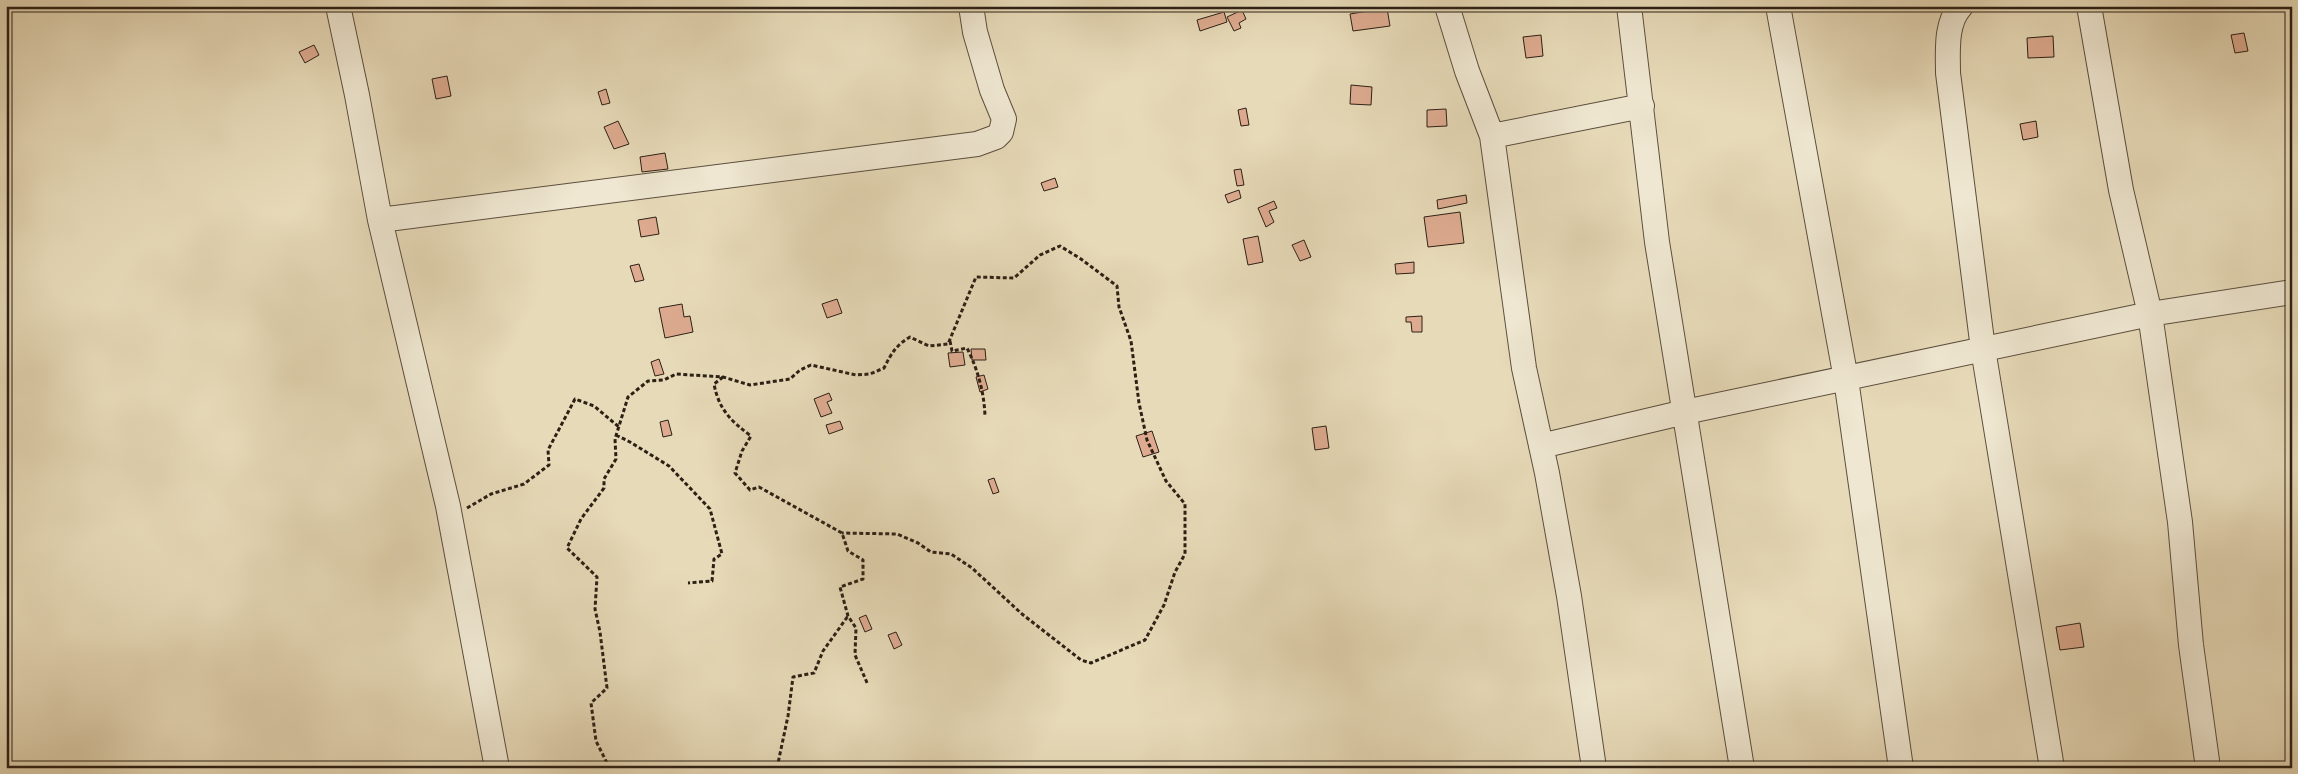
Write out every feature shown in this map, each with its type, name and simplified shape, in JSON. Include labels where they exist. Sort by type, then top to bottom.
[{"type":"street","points":[[338,6],[357,95],[380,220],[448,506],[497,768]]},
{"type":"street","points":[[380,220],[977,144],[1001,132],[1004,119],[992,90],[975,32],[971,6]]},
{"type":"street","points":[[1447,6],[1467,72],[1492,136],[1524,368],[1541,446],[1569,596],[1594,768]]},
{"type":"street","points":[[1629,6],[1658,242],[1742,768]]},
{"type":"street","points":[[1778,6],[1846,379],[1901,768]]},
{"type":"street","points":[[1961,6],[1957,10],[1948,34],[1948,73],[1983,348],[2052,768]]},
{"type":"street","points":[[2090,6],[2121,190],[2150,314],[2180,522],[2191,646],[2208,768]]},
{"type":"street","points":[[1492,136],[1642,106]]},
{"type":"street","points":[[1541,446],[1685,412],[1846,379],[1983,348],[2150,314],[2292,292]]},
{"type":"path","points":[[603,768],[607,763],[596,741],[591,703],[606,688],[600,632],[595,609],[597,577],[566,548],[581,519],[604,488],[604,479],[616,459],[616,436],[628,398],[648,381],[664,380],[676,374],[723,376],[750,385],[790,379],[800,370],[811,365],[856,375],[870,374],[884,368],[893,351],[901,342],[910,337],[929,346],[948,344],[976,277],[1014,278],[1040,255],[1060,246],[1117,286],[1119,308],[1131,341],[1139,403],[1147,440],[1166,480],[1184,504],[1185,554],[1175,572],[1164,605],[1145,640],[1091,663],[1081,660],[1022,614],[972,568],[951,554],[931,552],[918,543],[897,534],[842,533],[759,487],[750,490],[735,473],[742,451],[750,436],[729,418],[716,397],[714,384],[723,376]]},
{"type":"path","points":[[950,340],[952,351],[968,348],[981,384],[985,416]]},
{"type":"path","points":[[448,506],[464,510],[490,494],[524,484],[549,465],[548,450],[575,399],[594,406],[618,427]]},
{"type":"path","points":[[616,436],[630,442],[669,466],[710,509],[722,554],[714,559],[712,581],[688,583]]},
{"type":"path","points":[[842,533],[848,551],[863,560],[863,579],[840,587],[848,616],[856,628],[855,655],[868,685]]},
{"type":"path","points":[[777,768],[793,677],[814,672],[822,651],[848,616]]},
{"type":"building","points":[[1387,8],[1390,26],[1353,31],[1350,14]]},
{"type":"building","points":[[1242,10],[1246,19],[1239,23],[1241,28],[1234,31],[1227,17]]},
{"type":"building","points":[[1224,12],[1227,22],[1200,31],[1197,20]]},
{"type":"building","points":[[2244,33],[2248,51],[2235,53],[2231,35]]},
{"type":"building","points":[[1541,35],[1543,56],[1526,58],[1523,37]]},
{"type":"building","points":[[2053,36],[2054,57],[2028,58],[2027,38]]},
{"type":"building","points":[[314,45],[319,55],[305,63],[299,52]]},
{"type":"building","points":[[447,76],[451,96],[436,99],[432,79]]},
{"type":"building","points":[[1351,85],[1372,87],[1371,105],[1350,104]]},
{"type":"building","points":[[606,89],[610,103],[602,105],[598,92]]},
{"type":"building","points":[[1246,108],[1249,125],[1241,126],[1238,110]]},
{"type":"building","points":[[1446,109],[1447,126],[1427,127],[1427,110]]},
{"type":"building","points":[[618,121],[629,144],[614,149],[604,127]]},
{"type":"building","points":[[2036,121],[2038,137],[2023,140],[2020,124]]},
{"type":"building","points":[[665,153],[668,169],[642,172],[640,157]]},
{"type":"building","points":[[1241,169],[1244,185],[1237,186],[1234,170]]},
{"type":"building","points":[[1055,178],[1058,187],[1044,191],[1041,183]]},
{"type":"building","points":[[1239,190],[1241,198],[1228,203],[1225,195]]},
{"type":"building","points":[[1466,195],[1467,203],[1438,209],[1437,200]]},
{"type":"building","points":[[1274,201],[1277,208],[1269,211],[1274,222],[1266,227],[1258,208]]},
{"type":"building","points":[[1460,212],[1464,243],[1428,247],[1424,217]]},
{"type":"building","points":[[656,217],[659,234],[641,237],[638,220]]},
{"type":"building","points":[[1258,236],[1263,262],[1248,265],[1243,239]]},
{"type":"building","points":[[1304,240],[1311,257],[1300,261],[1292,245]]},
{"type":"building","points":[[1414,262],[1414,273],[1396,274],[1395,264]]},
{"type":"building","points":[[639,264],[644,280],[635,282],[630,266]]},
{"type":"building","points":[[837,299],[842,313],[827,318],[822,304]]},
{"type":"building","points":[[682,304],[684,317],[690,316],[693,332],[665,338],[659,308]]},
{"type":"building","points":[[1422,316],[1422,332],[1412,332],[1411,322],[1406,322],[1406,317]]},
{"type":"building","points":[[971,349],[985,349],[986,360],[972,360]]},
{"type":"building","points":[[963,352],[965,365],[950,367],[948,353]]},
{"type":"building","points":[[659,359],[664,374],[655,376],[651,362]]},
{"type":"building","points":[[984,375],[988,389],[980,392],[976,377]]},
{"type":"building","points":[[829,393],[832,400],[827,402],[832,413],[821,417],[814,399]]},
{"type":"building","points":[[668,420],[672,435],[663,437],[660,422]]},
{"type":"building","points":[[840,421],[843,429],[829,434],[826,425]]},
{"type":"building","points":[[1326,426],[1329,448],[1315,450],[1312,428]]},
{"type":"building","points":[[1152,431],[1159,452],[1143,457],[1136,436]]},
{"type":"building","points":[[994,478],[999,492],[993,494],[988,480]]},
{"type":"building","points":[[866,615],[872,629],[865,632],[859,618]]},
{"type":"building","points":[[2080,623],[2084,647],[2060,650],[2056,627]]},
{"type":"building","points":[[896,632],[902,645],[894,649],[888,635]]}]
